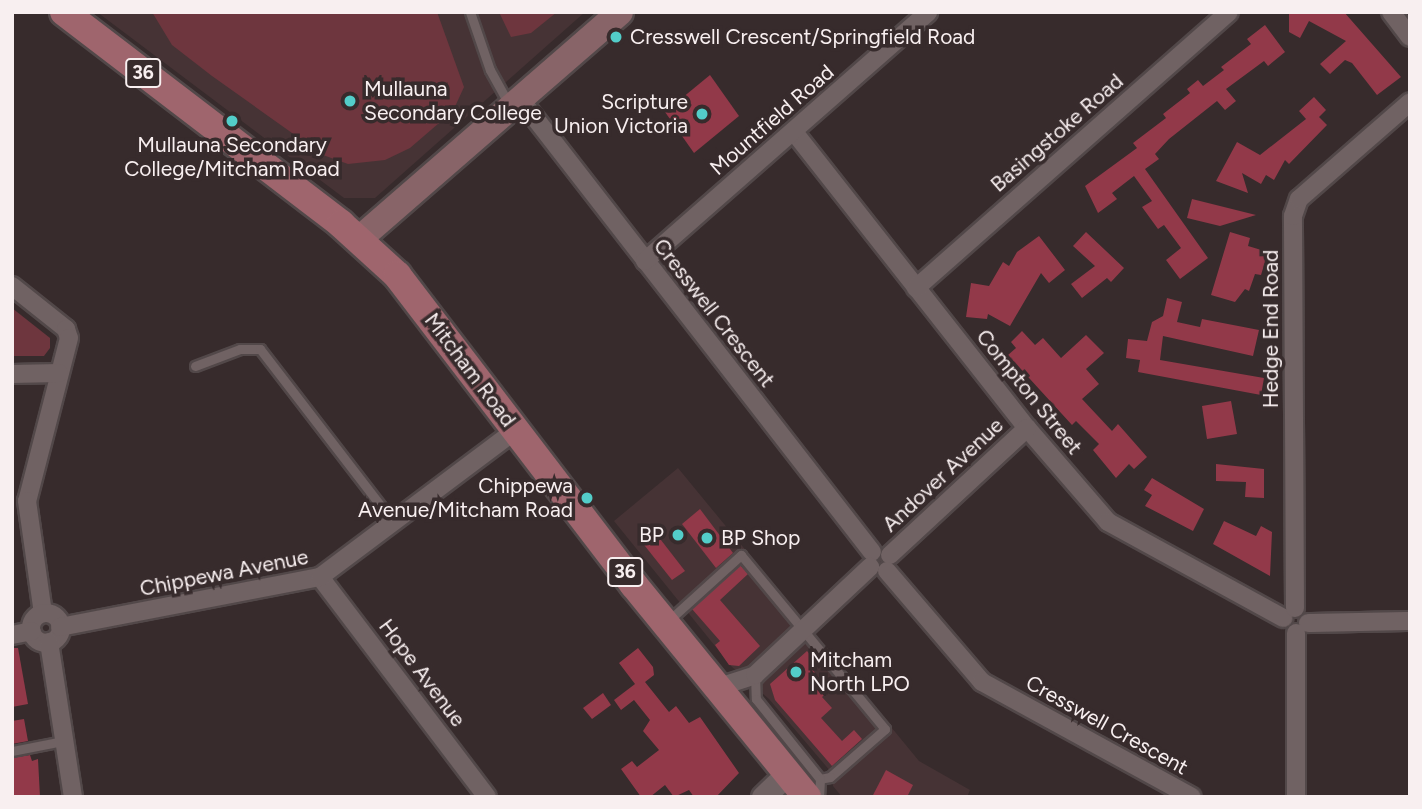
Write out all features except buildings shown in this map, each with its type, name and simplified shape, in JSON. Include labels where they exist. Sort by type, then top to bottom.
[{"type":"main road","name":"Mitcham Road","points":[[64,12],[358,240],[397,275],[665,623],[719,687],[748,706],[788,773],[813,788]]},
{"type":"main road","points":[[358,240],[620,12]]},
{"type":"street","name":"Mountfield Road","points":[[645,261],[928,12]]},
{"type":"street","name":"Basingstoke Road","points":[[916,288],[1229,12]]},
{"type":"street","points":[[1391,12],[1410,37]]},
{"type":"street","name":"Hedge End Road","points":[[1289,613],[1293,215],[1299,199],[1410,102]]},
{"type":"street","name":"Cresswell Crescent","points":[[516,104],[645,261],[880,561],[982,682],[1192,797]]},
{"type":"street","name":"Compton Street","points":[[794,132],[1027,428],[1108,522],[1289,613]]},
{"type":"street","points":[[12,286],[66,329],[69,338],[27,501],[43,613]]},
{"type":"street","points":[[12,374],[60,373]]},
{"type":"street","name":"Andover Avenue","points":[[719,687],[755,675],[1027,428]]},
{"type":"street","name":"Chippewa Avenue","points":[[60,627],[320,577],[516,430]]},
{"type":"street","name":"Hope Avenue","points":[[320,577],[487,797]]},
{"type":"street","points":[[43,613],[57,618],[60,627],[49,642],[73,797]]},
{"type":"street","points":[[43,613],[35,618],[32,631],[36,639],[49,642]]},
{"type":"street","points":[[1289,613],[1286,629],[1410,621]]},
{"type":"street","points":[[1296,797],[1302,628]]},
{"type":"street","points":[[12,635],[32,631]]},
{"type":"street","points":[[763,797],[788,773]]},
{"type":"lane","points":[[470,12],[491,70],[516,104]]},
{"type":"lane","points":[[195,366],[240,349],[260,349],[393,522]]},
{"type":"lane","points":[[665,623],[741,555],[885,729],[830,777],[813,788]]},
{"type":"lane","points":[[755,675],[748,706],[819,797]]},
{"type":"lane","points":[[12,751],[64,741]]},
{"type":"shaded area","name":"Mullauna Secondary College","points":[[97,12],[585,12],[375,198],[344,198]]},
{"type":"shaded area","name":"Mullauna Secondary College","points":[[152,12],[437,12],[464,87],[453,111],[410,148],[385,160],[348,164],[323,155],[172,45]]},
{"type":"shaded area","points":[[499,12],[557,12],[531,33],[511,37]]},
{"type":"shaded area","points":[[12,308],[50,338],[50,348],[44,356],[12,356]]},
{"type":"shaded area","points":[[678,468],[919,761],[970,790],[967,797],[842,797],[833,786],[831,772],[769,699],[732,667],[614,521]]},
{"type":"place","name":"Cresswell Crescent/Springfield Road","points":[[616,37]]},
{"type":"place","name":"Mullauna Secondary College","points":[[350,101]]},
{"type":"place","name":"Scripture Union Victoria","points":[[702,114]]},
{"type":"place","name":"Mullauna Secondary College/Mitcham Road","points":[[232,121]]},
{"type":"place","name":"Chippewa Avenue/Mitcham Road","points":[[587,498]]},
{"type":"place","name":"BP","points":[[678,535]]},
{"type":"place","name":"BP Shop","points":[[707,538]]},
{"type":"place","name":"Mitcham North LPO","points":[[796,672]]}]
